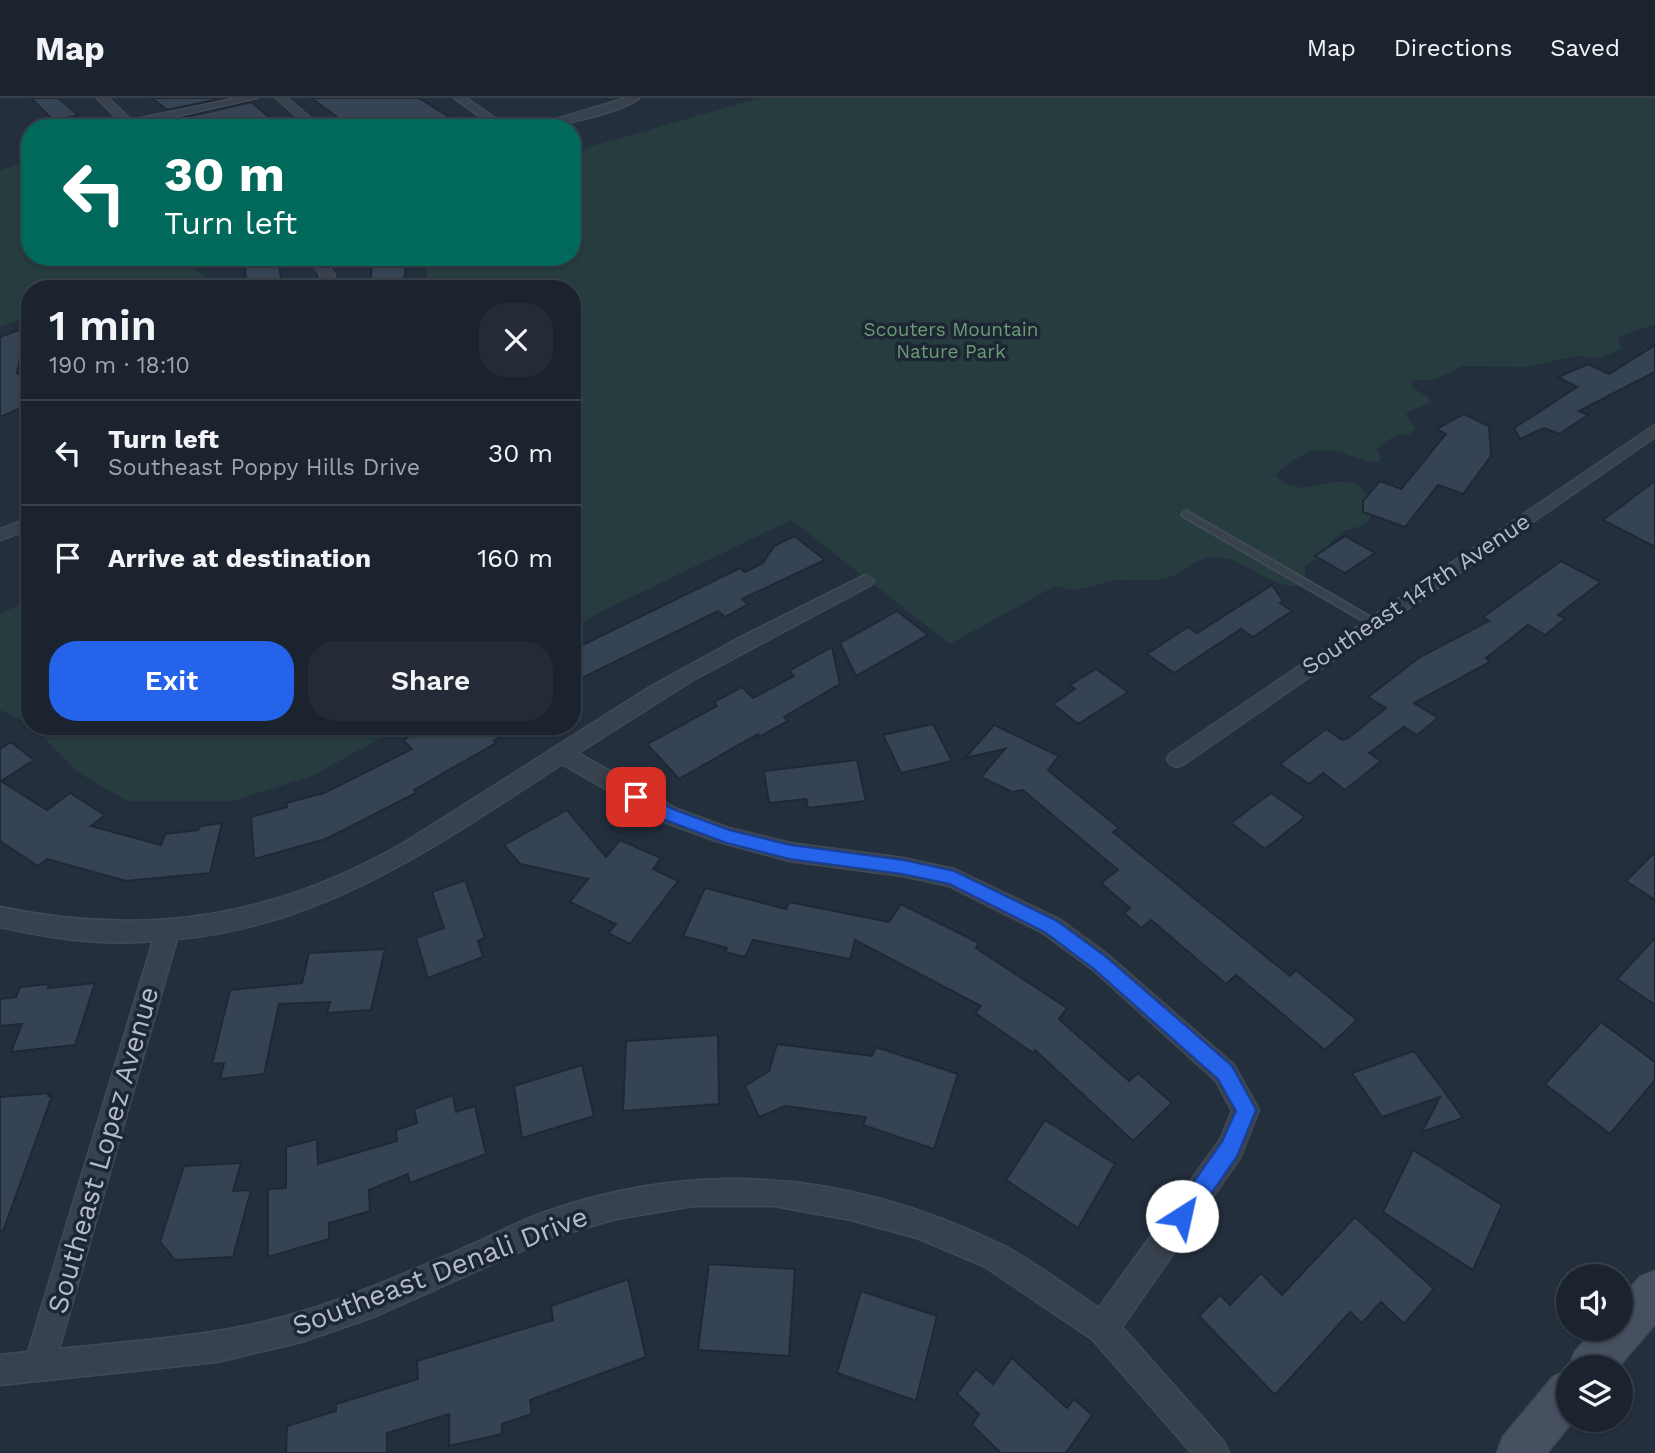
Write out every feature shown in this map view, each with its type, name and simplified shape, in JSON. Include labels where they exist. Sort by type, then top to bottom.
[{"type":"street","points":[[102,98],[124,119]]},
{"type":"street","points":[[151,119],[252,98]]},
{"type":"street","points":[[281,98],[306,119]]},
{"type":"street","points":[[459,98],[490,119]]},
{"type":"street","points":[[563,119],[634,98]]},
{"type":"street","name":"Southeast 147th Avenue","points":[[1177,759],[1655,430]]},
{"type":"street","points":[[0,535],[21,527]]},
{"type":"street","points":[[0,917],[65,930],[129,934],[167,933],[281,908],[367,874],[428,839],[678,679],[865,581]]},
{"type":"street","points":[[562,754],[669,815],[727,836],[790,852],[903,867],[964,883],[1051,926],[1100,962],[1225,1073],[1246,1110],[1230,1149],[1103,1328]]},
{"type":"street","name":"Southeast Lopez Avenue","points":[[39,1366],[167,933]]},
{"type":"street","name":"Southeast Denali Drive","points":[[0,1370],[217,1348],[301,1327],[376,1301],[548,1226],[616,1205],[692,1192],[774,1192],[851,1206],[918,1224],[994,1256],[1103,1328],[1213,1453]]},
{"type":"street","points":[[1602,1355],[1650,1308]]},
{"type":"street","points":[[1519,1453],[1556,1407]]},
{"type":"lane","points":[[1186,514],[1374,623]]},
{"type":"green space","name":"Scouters Mountain Nature Park","points":[[759,98],[1655,98],[1655,324],[1621,336],[1618,341],[1622,349],[1599,358],[1576,356],[1527,367],[1463,366],[1436,379],[1412,381],[1411,387],[1429,397],[1430,403],[1408,412],[1406,416],[1415,428],[1410,434],[1392,438],[1376,450],[1382,456],[1379,462],[1319,450],[1293,460],[1275,475],[1286,484],[1309,487],[1344,482],[1355,484],[1366,493],[1376,511],[1365,525],[1344,531],[1330,543],[1324,555],[1305,565],[1305,577],[1297,586],[1275,582],[1237,562],[1210,557],[1164,578],[1113,581],[1078,589],[1055,586],[950,644],[791,520],[581,623],[581,280],[429,280],[424,266],[581,266],[581,149]]},
{"type":"green space","points":[[21,164],[21,266],[194,266],[207,280],[21,280],[21,319],[0,327],[0,170]]},
{"type":"green space","points":[[21,605],[21,720],[0,710],[0,613]]},
{"type":"green space","points":[[41,735],[387,735],[312,776],[233,801],[127,801],[77,772]]},
{"type":"building","points":[[31,98],[58,98],[78,115],[52,119]]},
{"type":"building","points":[[152,98],[224,98],[167,110]]},
{"type":"building","points":[[311,98],[419,98],[452,119],[340,119]]},
{"type":"building","points":[[252,102],[271,119],[177,119]]},
{"type":"building","points":[[245,266],[279,266],[281,280],[246,280]]},
{"type":"building","points":[[372,266],[406,266],[404,280],[370,280]]},
{"type":"building","points":[[21,329],[21,353],[17,373],[21,376],[21,408],[0,417],[0,337]]},
{"type":"building","points":[[1655,345],[1655,372],[1579,411],[1588,415],[1559,434],[1544,428],[1520,439],[1514,428],[1577,387],[1558,377],[1588,364],[1609,374]]},
{"type":"building","points":[[1464,414],[1489,426],[1491,456],[1463,494],[1438,485],[1405,527],[1363,512],[1363,501],[1380,481],[1401,489],[1446,434],[1437,429]]},
{"type":"building","points":[[1655,481],[1655,547],[1603,520]]},
{"type":"building","points":[[794,536],[825,560],[742,599],[748,604],[725,617],[718,611],[581,679],[581,646],[740,568],[745,572],[763,563],[774,546]]},
{"type":"building","points":[[1345,536],[1375,553],[1345,573],[1315,556]]},
{"type":"building","points":[[1561,561],[1601,582],[1558,615],[1565,619],[1545,635],[1528,625],[1486,658],[1490,662],[1414,703],[1438,718],[1417,735],[1404,727],[1369,753],[1381,761],[1345,790],[1323,773],[1309,784],[1280,764],[1326,729],[1342,740],[1348,738],[1386,708],[1368,697],[1420,657],[1489,621],[1483,617]]},
{"type":"building","points":[[1272,585],[1283,601],[1280,603],[1292,611],[1253,637],[1241,629],[1174,673],[1147,654],[1188,627],[1197,633]]},
{"type":"building","points":[[897,611],[928,635],[856,676],[840,643]]},
{"type":"building","points":[[832,647],[840,684],[784,717],[788,721],[759,737],[758,734],[679,779],[647,744],[717,706],[714,702],[742,687],[753,698],[794,676],[789,671]]},
{"type":"building","points":[[1096,669],[1128,692],[1078,724],[1053,704],[1075,689],[1070,685]]},
{"type":"building","points":[[933,724],[952,761],[901,773],[883,735]]},
{"type":"building","points":[[994,725],[1059,756],[1048,770],[1119,828],[1113,832],[1290,976],[1296,970],[1357,1020],[1325,1050],[1236,975],[1226,984],[1151,920],[1141,928],[1124,913],[1130,908],[1101,883],[1118,870],[1023,790],[1012,792],[981,777],[1005,749],[965,758]]},
{"type":"building","points":[[412,735],[504,735],[494,741],[496,743],[414,790],[416,793],[326,839],[254,859],[251,817],[287,807],[286,803],[324,793],[412,749],[403,740]]},
{"type":"building","points":[[11,742],[34,760],[1,781],[47,810],[70,793],[105,815],[91,826],[161,845],[165,834],[198,830],[200,826],[222,823],[210,873],[126,881],[47,859],[38,866],[0,841],[0,749]]},
{"type":"building","points":[[857,760],[866,801],[808,808],[806,799],[769,803],[764,771]]},
{"type":"building","points":[[1271,793],[1305,817],[1265,849],[1231,823]]},
{"type":"building","points":[[567,810],[606,857],[620,840],[661,858],[653,869],[678,881],[630,944],[608,933],[616,924],[570,902],[588,879],[520,864],[504,845]]},
{"type":"building","points":[[1655,852],[1655,900],[1626,881]]},
{"type":"building","points":[[465,880],[485,938],[478,941],[483,957],[428,978],[416,938],[444,928],[432,892]]},
{"type":"building","points":[[705,888],[786,909],[789,902],[889,922],[901,904],[979,943],[976,948],[1067,1008],[1059,1019],[1129,1081],[1138,1073],[1172,1103],[1133,1141],[1035,1050],[1033,1053],[975,1013],[981,1006],[855,940],[850,959],[753,940],[745,957],[725,952],[727,948],[683,936]]},
{"type":"building","points":[[1655,938],[1655,1005],[1617,979]]},
{"type":"building","points":[[385,949],[371,1010],[327,1013],[330,1002],[279,1004],[264,1074],[220,1079],[224,1063],[212,1064],[230,990],[302,983],[309,953]]},
{"type":"building","points":[[95,983],[75,1045],[11,1052],[22,1024],[0,1026],[0,999],[16,997],[20,987],[49,984],[48,988]]},
{"type":"building","points":[[1601,1022],[1655,1062],[1655,1080],[1610,1134],[1545,1084]]},
{"type":"building","points":[[718,1035],[719,1104],[623,1111],[626,1041]]},
{"type":"building","points":[[777,1044],[872,1056],[876,1047],[958,1074],[934,1149],[863,1125],[866,1117],[785,1106],[759,1117],[745,1086],[769,1071]]},
{"type":"building","points":[[1414,1051],[1463,1118],[1422,1132],[1440,1097],[1382,1117],[1352,1073]]},
{"type":"building","points":[[582,1065],[594,1116],[522,1138],[514,1086]]},
{"type":"building","points":[[49,1093],[48,1096],[52,1096],[3,1231],[0,1231],[0,1097]]},
{"type":"building","points":[[453,1095],[456,1112],[475,1106],[486,1154],[410,1183],[408,1174],[369,1190],[370,1211],[329,1223],[329,1239],[268,1257],[268,1189],[286,1188],[286,1147],[317,1139],[318,1164],[397,1141],[396,1130],[417,1123],[414,1109]]},
{"type":"building","points":[[1045,1120],[1115,1164],[1078,1228],[1006,1180]]},
{"type":"building","points":[[1413,1150],[1502,1205],[1473,1270],[1383,1212]]},
{"type":"building","points":[[241,1163],[233,1191],[251,1190],[233,1257],[175,1260],[160,1242],[184,1166]]},
{"type":"building","points":[[1355,1217],[1434,1289],[1404,1324],[1381,1302],[1362,1323],[1350,1312],[1275,1395],[1199,1316],[1220,1295],[1230,1305],[1261,1273],[1282,1295]]},
{"type":"building","points":[[709,1264],[795,1269],[789,1356],[698,1350]]},
{"type":"building","points":[[628,1279],[646,1357],[530,1400],[532,1414],[502,1424],[502,1434],[449,1446],[449,1414],[387,1433],[387,1453],[286,1453],[287,1426],[336,1411],[336,1404],[418,1379],[417,1361],[553,1320],[551,1306]]},
{"type":"building","points":[[861,1291],[937,1316],[916,1401],[837,1373]]},
{"type":"building","points":[[1012,1358],[1067,1408],[1074,1399],[1092,1415],[1066,1453],[1001,1453],[972,1425],[979,1414],[957,1394],[976,1369],[993,1384]]},
{"type":"route","points":[[636,797],[669,815],[727,836],[790,852],[903,867],[954,878],[1051,926],[1100,962],[1225,1073],[1246,1110],[1230,1149],[1182,1216]]}]
